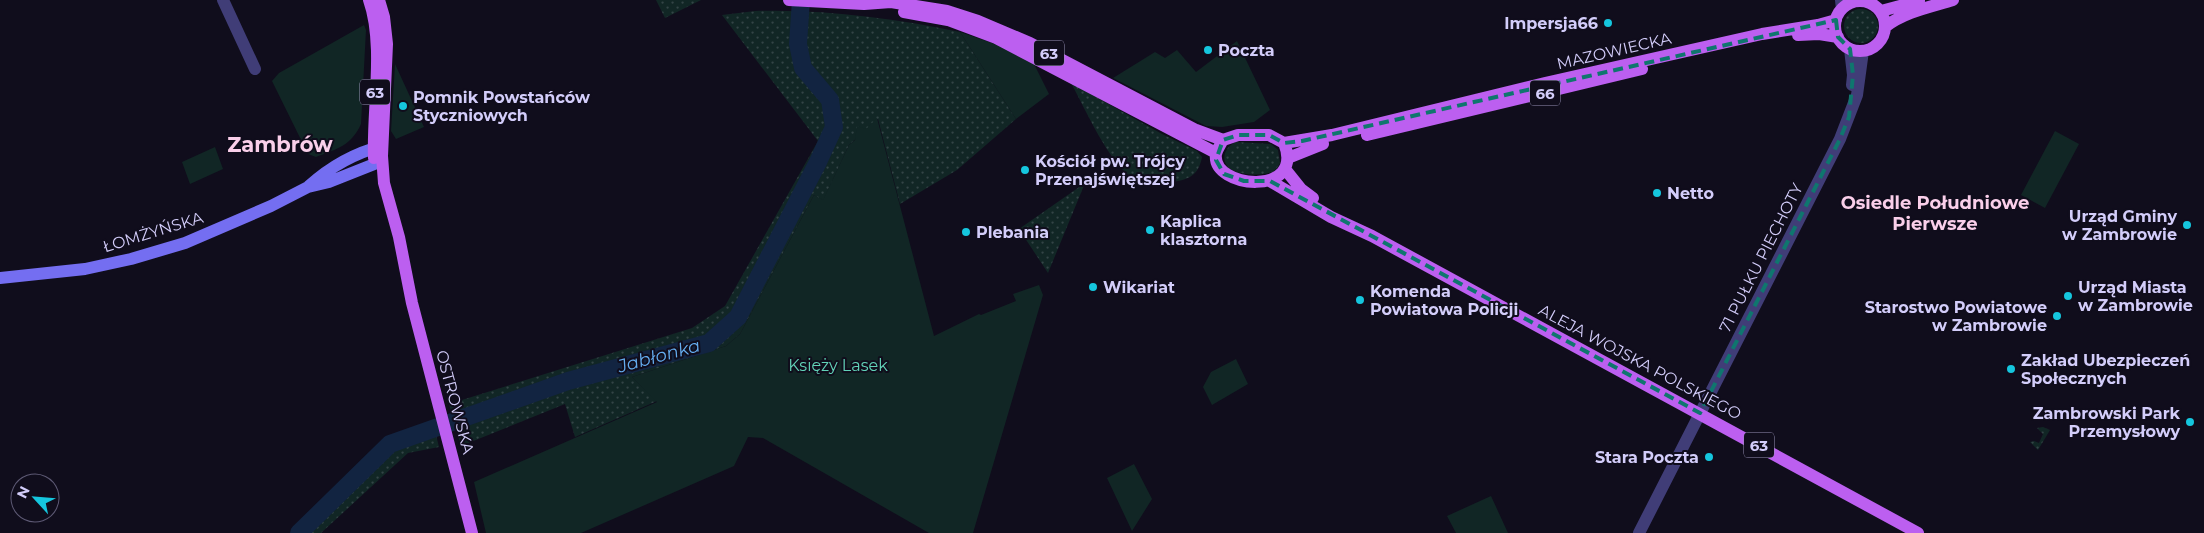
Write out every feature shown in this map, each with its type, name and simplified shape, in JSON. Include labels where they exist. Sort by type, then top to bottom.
[{"type":"main road","name":"63","points":[[368,0],[373,12],[376,35],[378,147]]},
{"type":"main road","name":"63","points":[[378,147],[387,44],[384,16],[379,0]]},
{"type":"main road","name":"63","points":[[789,0],[864,4],[892,2],[947,11],[1001,29],[1161,113],[1196,130],[1223,140]]},
{"type":"main road","points":[[1862,0],[1876,6],[1881,11],[1885,27],[1883,37],[1877,45],[1864,51],[1850,49],[1838,37],[1840,10],[1851,3],[1862,0]]},
{"type":"main road","points":[[1881,11],[1924,0]]},
{"type":"main road","points":[[1885,27],[1892,21],[1913,12],[1953,0]]},
{"type":"main road","name":"63","points":[[864,4],[948,20],[996,38],[1216,153]]},
{"type":"main road","name":"MAZOWIECKA","points":[[1284,143],[1332,135],[1441,107],[1762,34],[1818,25],[1840,10]]},
{"type":"main road","name":"MAZOWIECKA","points":[[1287,163],[1319,145],[1703,54],[1789,36],[1819,34],[1838,37]]},
{"type":"main road","points":[[1284,143],[1269,136],[1238,134],[1223,140],[1216,153],[1217,164],[1220,170],[1230,177],[1244,181],[1270,181],[1287,163]]},
{"type":"main road","name":"63","points":[[1284,143],[1287,163]]},
{"type":"main road","name":"OSTROWSKA","points":[[378,147],[378,162],[399,237],[406,279],[472,533]]},
{"type":"main road","name":"ŁOMŻYŃSKA","points":[[308,187],[325,172],[355,155],[378,147]]},
{"type":"main road","name":"ŁOMŻYŃSKA","points":[[0,278],[85,268],[131,259],[185,242],[271,206],[308,187],[329,182],[378,162]]},
{"type":"main road","name":"ALEJA WOJSKA POLSKIEGO","points":[[1287,163],[1296,184],[1311,197],[1372,236]]},
{"type":"main road","name":"ALEJA WOJSKA POLSKIEGO","points":[[1270,181],[1331,217],[1372,236],[1700,412],[1918,533]]},
{"type":"street","points":[[223,0],[255,69]]},
{"type":"street","name":"71 PUŁKU PIECHOTY","points":[[1849,117],[1853,75],[1850,49]]},
{"type":"street","name":"71 PUŁKU PIECHOTY","points":[[1639,533],[1840,139],[1857,95],[1864,51]]},
{"type":"highlighted area","points":[[1836,20],[1838,37],[1850,49],[1853,75],[1849,117],[1840,139],[1700,413],[1270,181],[1244,181],[1224,174],[1216,160],[1223,140],[1238,135],[1269,135],[1284,143],[1302,141]]},
{"type":"green space","points":[[656,0],[701,0],[665,18]]},
{"type":"green space","points":[[1861,9],[1873,14],[1878,26],[1873,38],[1861,43],[1849,38],[1844,26],[1849,14]]},
{"type":"green space","points":[[755,11],[833,13],[960,32],[1016,119],[957,170],[900,204],[878,119],[849,145],[823,201],[814,195],[740,334],[726,346],[632,377],[657,401],[575,437],[565,404],[461,446],[449,404],[692,328],[725,306],[818,141],[722,15]]},
{"type":"green space","points":[[364,25],[366,30],[361,124],[353,137],[343,146],[316,157],[308,154],[272,81],[279,73]]},
{"type":"green space","points":[[960,32],[1001,46],[1033,62],[1049,94],[1016,119]]},
{"type":"green space","points":[[1237,41],[1270,110],[1254,122],[1222,127],[1206,126],[1113,78],[1155,52],[1165,58],[1177,50],[1196,72]]},
{"type":"green space","points":[[395,64],[424,127],[396,139],[391,131]]},
{"type":"green space","points":[[1071,83],[1162,134],[1197,151],[1202,157],[1197,170],[1188,178],[1167,183],[1155,184],[1138,181],[1133,178],[1115,161],[1090,120]]},
{"type":"green space","name":"Księży Lasek","points":[[877,118],[934,336],[979,314],[981,315],[1016,301],[1013,294],[1039,285],[1043,295],[973,533],[929,533],[763,438],[748,437],[734,466],[581,533],[486,533],[474,482],[657,402],[632,377],[726,346],[740,334],[814,195],[823,200],[849,145],[855,140],[857,126],[866,129]]},
{"type":"green space","points":[[2055,131],[2079,144],[2045,208],[2021,195]]},
{"type":"green space","points":[[1236,142],[1271,144],[1278,150],[1280,163],[1277,168],[1268,173],[1246,174],[1236,172],[1228,167],[1224,159],[1228,147]]},
{"type":"green space","points":[[215,147],[223,169],[190,184],[182,162]]},
{"type":"green space","points":[[1085,183],[1048,273],[1019,229]]},
{"type":"green space","points":[[1236,359],[1248,384],[1212,405],[1203,387],[1211,372]]},
{"type":"green space","points":[[2043,427],[2050,430],[2038,450],[2030,442],[2039,443],[2043,434],[2037,428]]},
{"type":"green space","points":[[435,431],[439,447],[408,453],[321,533],[307,533],[396,448]]},
{"type":"green space","points":[[1134,464],[1152,499],[1132,531],[1107,478]]},
{"type":"green space","points":[[1491,496],[1508,533],[1456,533],[1447,516]]},
{"type":"waterway","name":"Jabłonka","points":[[299,533],[390,444],[568,381],[709,343],[738,317],[818,162],[834,127],[830,100],[803,68],[798,44],[801,0]]},
{"type":"place","name":"Impersja66","points":[[1608,23]]},
{"type":"place","name":"Poczta","points":[[1208,50]]},
{"type":"place","name":"Pomnik Powstańców Styczniowych","points":[[403,106]]},
{"type":"place","name":"Kościół pw. Trójcy Przenajświętszej","points":[[1025,170]]},
{"type":"place","name":"Netto","points":[[1657,193]]},
{"type":"place","name":"Urząd Gminy w Zambrowie","points":[[2187,225]]},
{"type":"place","name":"Kaplica klasztorna","points":[[1150,230]]},
{"type":"place","name":"Plebania","points":[[966,232]]},
{"type":"place","name":"Wikariat","points":[[1093,287]]},
{"type":"place","name":"Urząd Miasta w Zambrowie","points":[[2068,296]]},
{"type":"place","name":"Komenda Powiatowa Policji","points":[[1360,300]]},
{"type":"place","name":"Starostwo Powiatowe w Zambrowie","points":[[2057,316]]},
{"type":"place","name":"Zakład Ubezpieczeń Społecznych","points":[[2011,369]]},
{"type":"place","name":"Zambrowski Park Przemysłowy","points":[[2190,422]]},
{"type":"place","name":"Stara Poczta","points":[[1709,457]]},
{"type":"district","name":"Zambrów","points":[[280,144]]},
{"type":"district","name":"Osiedle Południowe Pierwsze","points":[[1935,213]]}]
